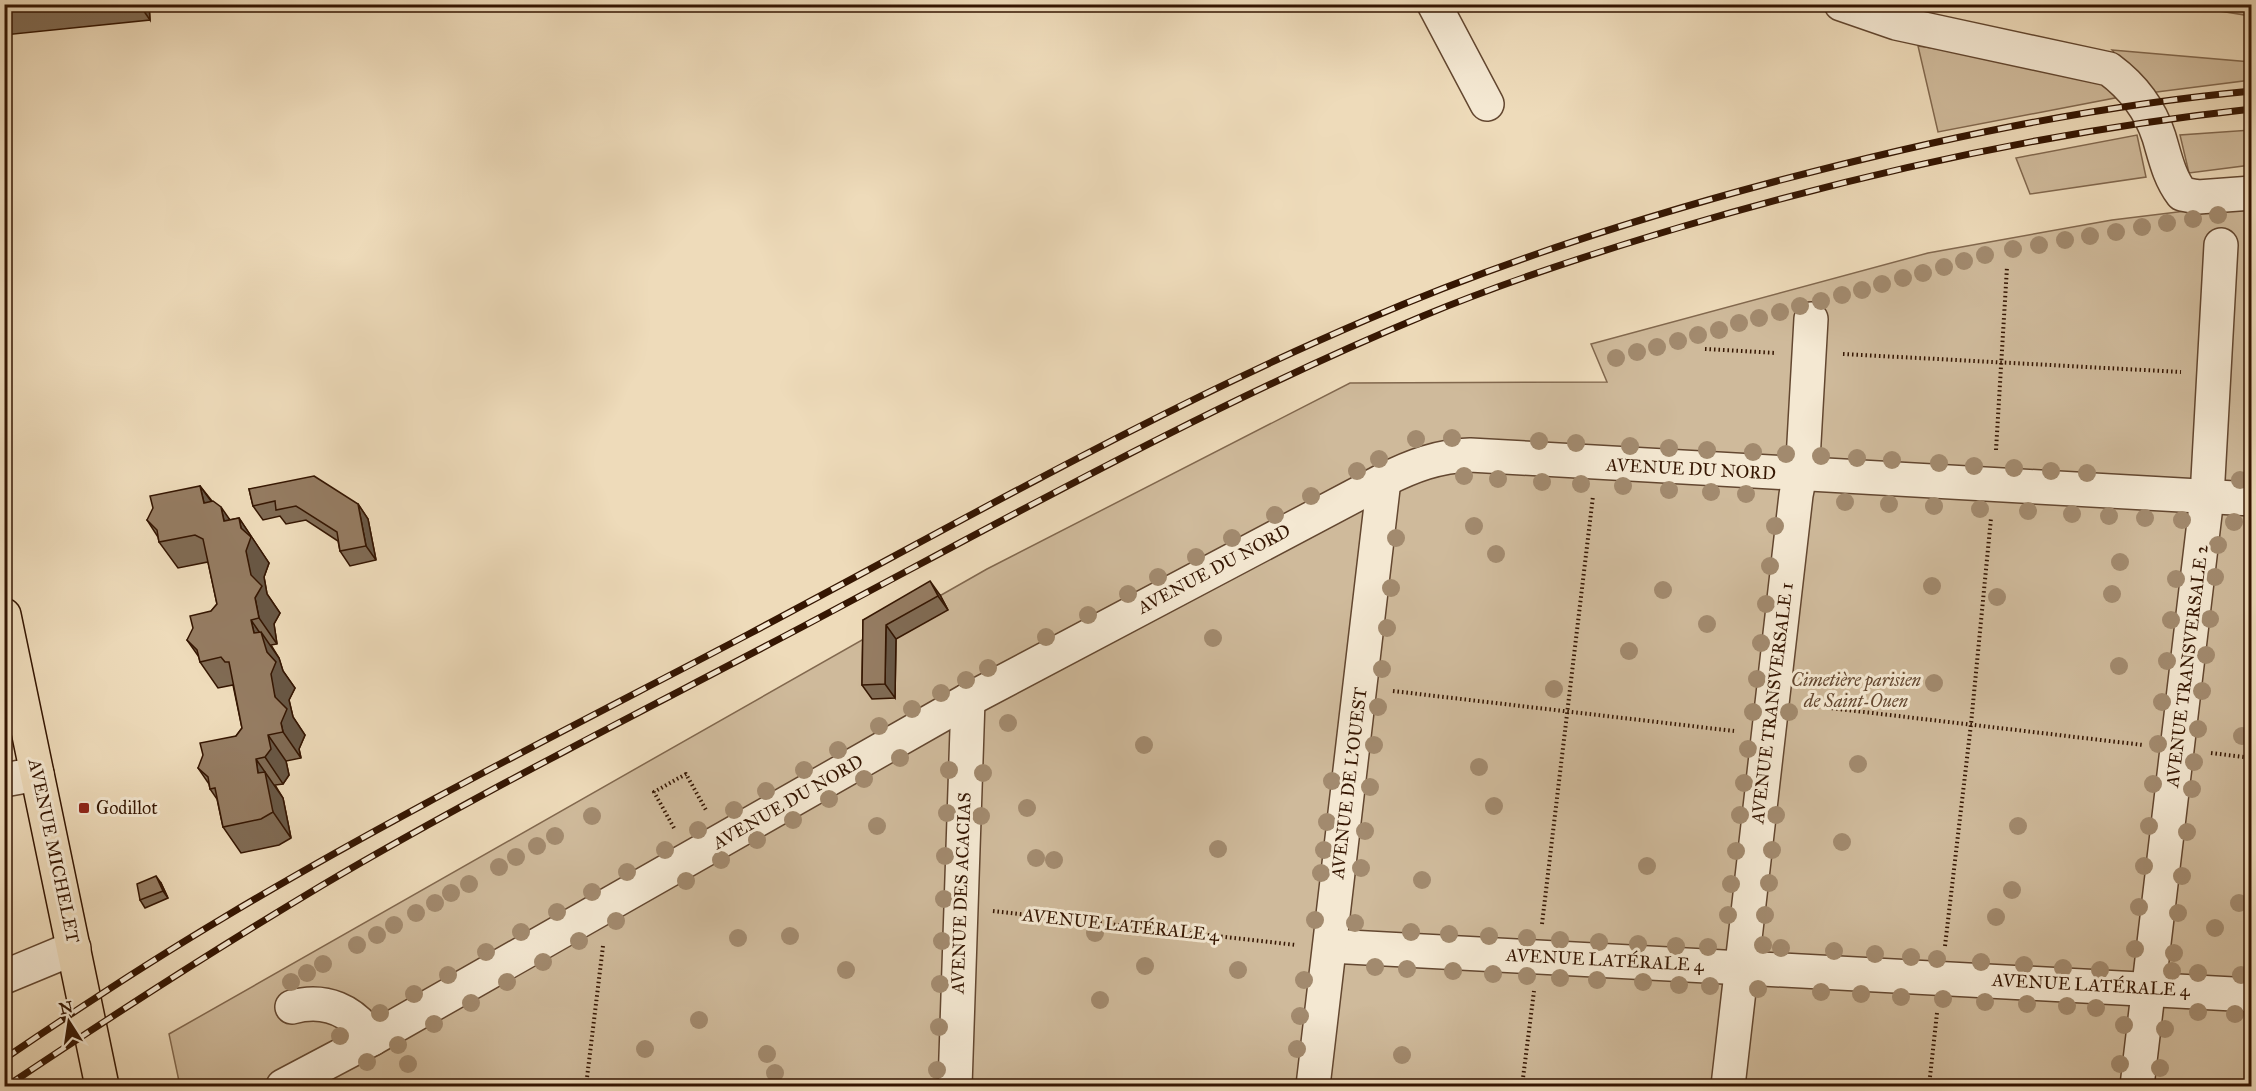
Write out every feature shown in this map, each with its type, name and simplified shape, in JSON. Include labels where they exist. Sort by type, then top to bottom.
[{"type":"main road","name":"AVENUE MICHELET","points":[[4,615],[102,1086]]},
{"type":"street","points":[[1434,4],[1487,104]]},
{"type":"street","points":[[1841,4],[1907,25],[2109,69],[2123,80],[2143,104],[2158,134],[2175,185],[2182,194],[2198,197],[2252,193]]},
{"type":"street","name":"AVENUE TRANSVERSALE 2","points":[[2137,1086],[2207,497],[2221,245]]},
{"type":"street","name":"AVENUE TRANSVERSALE 1","points":[[1728,1086],[1740,967],[1800,475],[1811,319]]},
{"type":"street","name":"AVENUE DU NORD","points":[[283,1086],[372,1039],[968,700],[1410,467],[1449,456],[2252,499]]},
{"type":"street","name":"AVENUE DE L'OUEST","points":[[1313,1086],[1384,480]]},
{"type":"street","name":"AVENUE DES ACACIAS","points":[[955,1086],[968,700]]},
{"type":"street","points":[[4,780],[37,774]]},
{"type":"street","name":"AVENUE LATÉRALE 4","points":[[1330,946],[2252,995]]},
{"type":"street","points":[[4,977],[74,948]]},
{"type":"street","points":[[292,1007],[312,1003],[341,1009],[352,1016],[372,1039]]},
{"type":"path","points":[[1704,350],[1809,352],[2214,374]]},
{"type":"path","points":[[1522,1086],[1597,463]]},
{"type":"path","points":[[1359,687],[1768,735]]},
{"type":"path","points":[[1772,701],[2252,758]]},
{"type":"path","points":[[1929,1086],[1971,724]]},
{"type":"path","points":[[690,858],[654,792],[686,774],[723,840]]},
{"type":"path","name":"AVENUE LATÉRALE 4","points":[[961,908],[1308,946],[1330,946]]},
{"type":"path","points":[[587,917],[603,944],[587,1084],[628,1086]]},
{"type":"green space","points":[[2182,5],[2251,5],[2251,16]]},
{"type":"green space","points":[[1918,46],[2090,72],[2120,97],[1938,132]]},
{"type":"green space","points":[[2112,50],[2251,62],[2251,80],[2149,93]]},
{"type":"green space","points":[[2251,130],[2251,165],[2189,173],[2180,135]]},
{"type":"green space","points":[[2137,135],[2146,177],[2030,194],[2016,158]]},
{"type":"green space","name":"Cimetière parisien de Saint-Ouen","points":[[2251,203],[2251,1086],[180,1086],[169,1034],[987,569],[1350,383],[1607,382],[1591,344],[1928,253],[2112,220]]},
{"type":"building","points":[[4,4],[24,4],[4,7]]},
{"type":"building","points":[[314,476],[358,504],[366,546],[340,551],[337,532],[296,506],[276,510],[275,501],[253,506],[249,489]]},
{"type":"building","points":[[200,486],[204,503],[213,501],[221,507],[224,521],[239,518],[241,528],[251,537],[246,551],[251,575],[262,586],[255,598],[259,618],[251,620],[254,633],[261,632],[267,652],[276,662],[271,674],[275,697],[287,709],[281,723],[283,732],[268,735],[271,749],[265,757],[256,759],[258,773],[265,772],[273,812],[261,819],[223,827],[215,788],[210,789],[208,777],[198,768],[203,755],[200,743],[236,736],[242,728],[229,662],[225,662],[221,657],[200,662],[197,650],[187,640],[193,628],[190,616],[211,611],[217,604],[203,539],[195,535],[159,542],[157,530],[147,520],[153,508],[150,496]]},
{"type":"building","points":[[930,581],[938,596],[886,625],[885,684],[862,685],[863,620]]},
{"type":"building","points":[[156,876],[163,891],[140,900],[137,884]]},
{"type":"railway","points":[[4,1059],[195,935],[287,880],[417,808],[1130,431],[1208,392],[1366,320],[1466,279],[1569,243],[1673,210],[1777,181],[1953,138],[2013,126],[2192,97],[2252,91]]},
{"type":"railway","points":[[7,1086],[123,1009],[241,935],[321,886],[439,819],[1109,464],[1343,350],[1519,279],[1681,227],[1821,188],[2035,141],[2252,109]]},
{"type":"place","name":"Godillot","points":[[84,808]]}]
